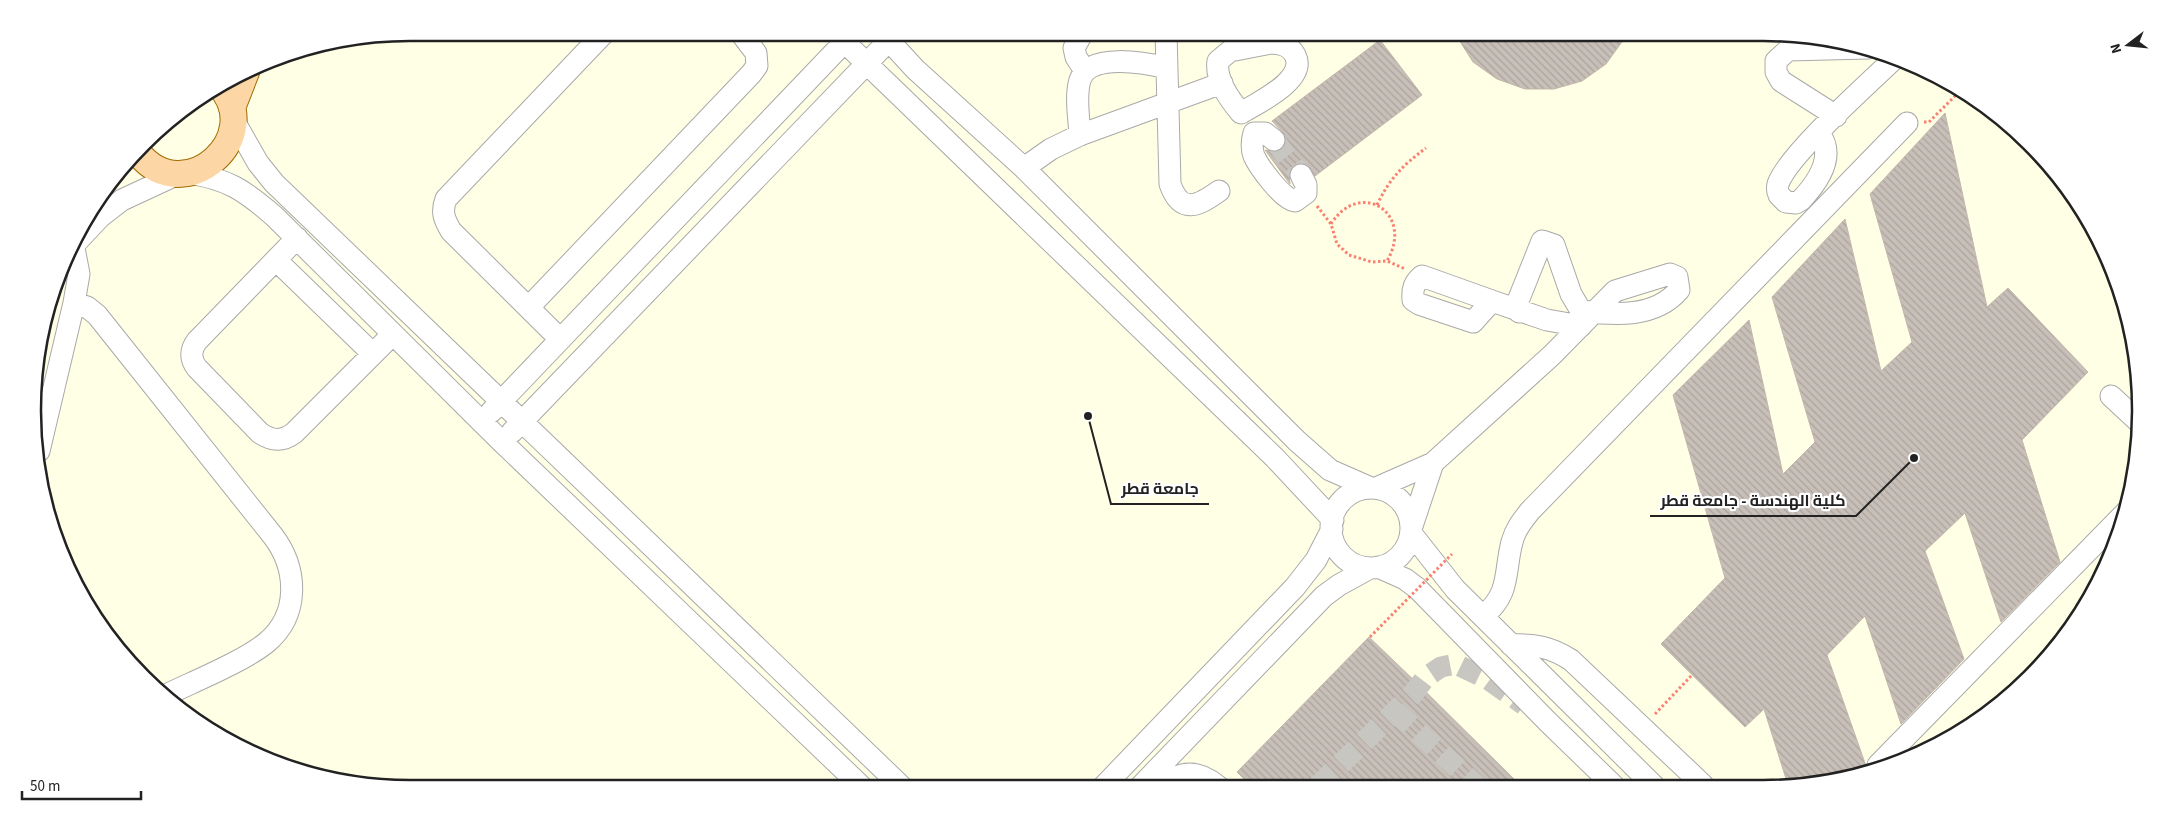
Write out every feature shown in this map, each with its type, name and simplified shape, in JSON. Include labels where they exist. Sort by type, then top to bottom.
[{"type":"main road","points":[[142,156],[159,169],[183,174],[212,164],[228,144],[232,113],[243,81]]},
{"type":"main road","points":[[223,93],[232,113]]},
{"type":"street","points":[[560,339],[529,306],[451,231],[444,219],[443,208],[446,199],[596,41]]},
{"type":"street","points":[[529,306],[751,74],[757,66],[756,53],[747,41]]},
{"type":"street","points":[[481,422],[839,41]]},
{"type":"street","points":[[848,41],[867,64],[1275,458],[1332,525],[1333,538],[1340,553],[1353,563],[1405,579],[1418,588],[1548,722],[1608,780]]},
{"type":"street","points":[[502,442],[867,64],[884,41]]},
{"type":"street","points":[[893,41],[914,69],[1024,168],[1297,442],[1330,470],[1373,488],[1384,490],[1398,499],[1408,513],[1411,531],[1443,575],[1648,780]]},
{"type":"street","points":[[1078,41],[1074,48],[1076,57],[1085,71]]},
{"type":"street","points":[[1166,41],[1169,178],[1174,193],[1181,202],[1192,206],[1202,203],[1219,191]]},
{"type":"street","points":[[1241,114],[1290,81],[1297,65],[1294,53],[1284,45],[1278,43],[1230,51],[1218,61],[1218,72],[1222,83],[1241,114],[1254,132],[1254,154],[1283,195],[1295,201],[1303,184]]},
{"type":"street","points":[[1836,116],[1781,81],[1776,72],[1776,61],[1788,50],[1838,49]]},
{"type":"street","points":[[1080,134],[1078,86],[1085,71],[1094,65],[1120,62],[1140,63],[1167,68]]},
{"type":"street","points":[[1819,133],[1889,64]]},
{"type":"street","points":[[1024,168],[1050,149],[1080,134],[1222,83]]},
{"type":"street","points":[[232,113],[266,173],[500,402],[895,780]]},
{"type":"street","points":[[1479,612],[1500,598],[1508,575],[1512,541],[1519,525],[1530,511],[1907,123]]},
{"type":"street","points":[[1254,132],[1265,134],[1274,140]]},
{"type":"street","points":[[91,227],[116,204],[183,174],[228,182],[252,198],[294,235],[481,422],[854,780]]},
{"type":"street","points":[[308,215],[276,260],[197,341],[192,352],[197,368],[260,433],[272,439],[289,437],[393,334]]},
{"type":"street","points":[[1519,312],[1518,301],[1542,242],[1554,245],[1571,294],[1588,320]]},
{"type":"street","points":[[42,437],[74,303],[78,274],[75,256]]},
{"type":"street","points":[[276,260],[373,354]]},
{"type":"street","points":[[1422,276],[1519,312],[1588,320]]},
{"type":"street","points":[[74,303],[87,307],[97,315],[274,536],[290,567],[291,602],[282,624],[275,634],[257,649],[173,693]]},
{"type":"street","points":[[1110,780],[1295,587],[1316,560],[1343,500],[1356,492],[1373,488],[1433,463],[1588,320]]},
{"type":"street","points":[[2132,404],[2114,393],[2132,414]]},
{"type":"street","points":[[1147,780],[1324,596],[1339,585],[1374,568],[1386,565],[1400,556],[1405,549],[1433,463]]},
{"type":"street","points":[[1884,759],[2114,524]]},
{"type":"street","points":[[1511,645],[1541,646],[1552,649],[1571,660],[1697,780]]},
{"type":"street","points":[[1169,780],[1174,776],[1190,774],[1206,777],[1210,780]]},
{"type":"path","points":[[1907,123],[1929,122],[1955,96]]},
{"type":"path","points":[[1377,205],[1393,177],[1404,164],[1426,148]]},
{"type":"path","points":[[1303,184],[1331,224],[1337,244],[1349,255],[1372,262],[1387,261],[1422,276]]},
{"type":"path","points":[[1331,224],[1344,210],[1354,205],[1377,205],[1390,217],[1395,232],[1396,240],[1387,261]]},
{"type":"path","points":[[1370,637],[1452,554]]},
{"type":"shaded area","points":[[1762,41],[1811,44],[1835,48],[1904,69],[1968,103],[2024,149],[2070,205],[2104,269],[2125,338],[2129,362],[2132,410],[2129,459],[2125,483],[2112,529],[2094,574],[2070,616],[2024,672],[1968,718],[1926,742],[1904,752],[1858,767],[1811,777],[1762,780],[410,780],[362,777],[338,773],[269,752],[205,718],[149,672],[103,616],[69,552],[54,506],[44,459],[41,410],[42,386],[48,338],[69,269],[103,205],[149,149],[205,103],[269,69],[338,48],[386,42]]},
{"type":"building","points":[[1379,41],[1381,41],[1422,95],[1315,176],[1307,164],[1295,164],[1289,174],[1290,184],[1265,150],[1278,152],[1286,142],[1285,135],[1272,121]]},
{"type":"building","points":[[1460,41],[1623,41],[1606,64],[1582,81],[1554,89],[1525,89],[1497,79],[1473,62]]},
{"type":"building","points":[[1945,113],[1987,307],[2008,288],[2088,372],[2022,440],[2060,562],[2001,622],[1965,513],[1925,551],[1964,659],[1901,724],[1865,616],[1827,655],[1866,765],[1835,773],[1786,779],[1764,709],[1745,727],[1661,644],[1725,578],[1673,395],[1749,320],[1783,474],[1815,442],[1772,297],[1845,219],[1881,371],[1912,342],[1870,194]]},
{"type":"building","points":[[1369,637],[1515,780],[1245,780],[1237,772]]},
{"type":"tunnel","points":[[1274,140],[1301,175]]},
{"type":"tunnel","points":[[1324,780],[1412,695],[1426,677],[1441,667],[1456,664],[1489,680],[1524,705]]},
{"type":"tunnel","points":[[1395,711],[1470,780]]},
{"type":"place","name":"جامعة قطر","points":[[1088,416]]},
{"type":"place","name":"كلية الهندسة - جامعة قطر","points":[[1914,458]]}]
